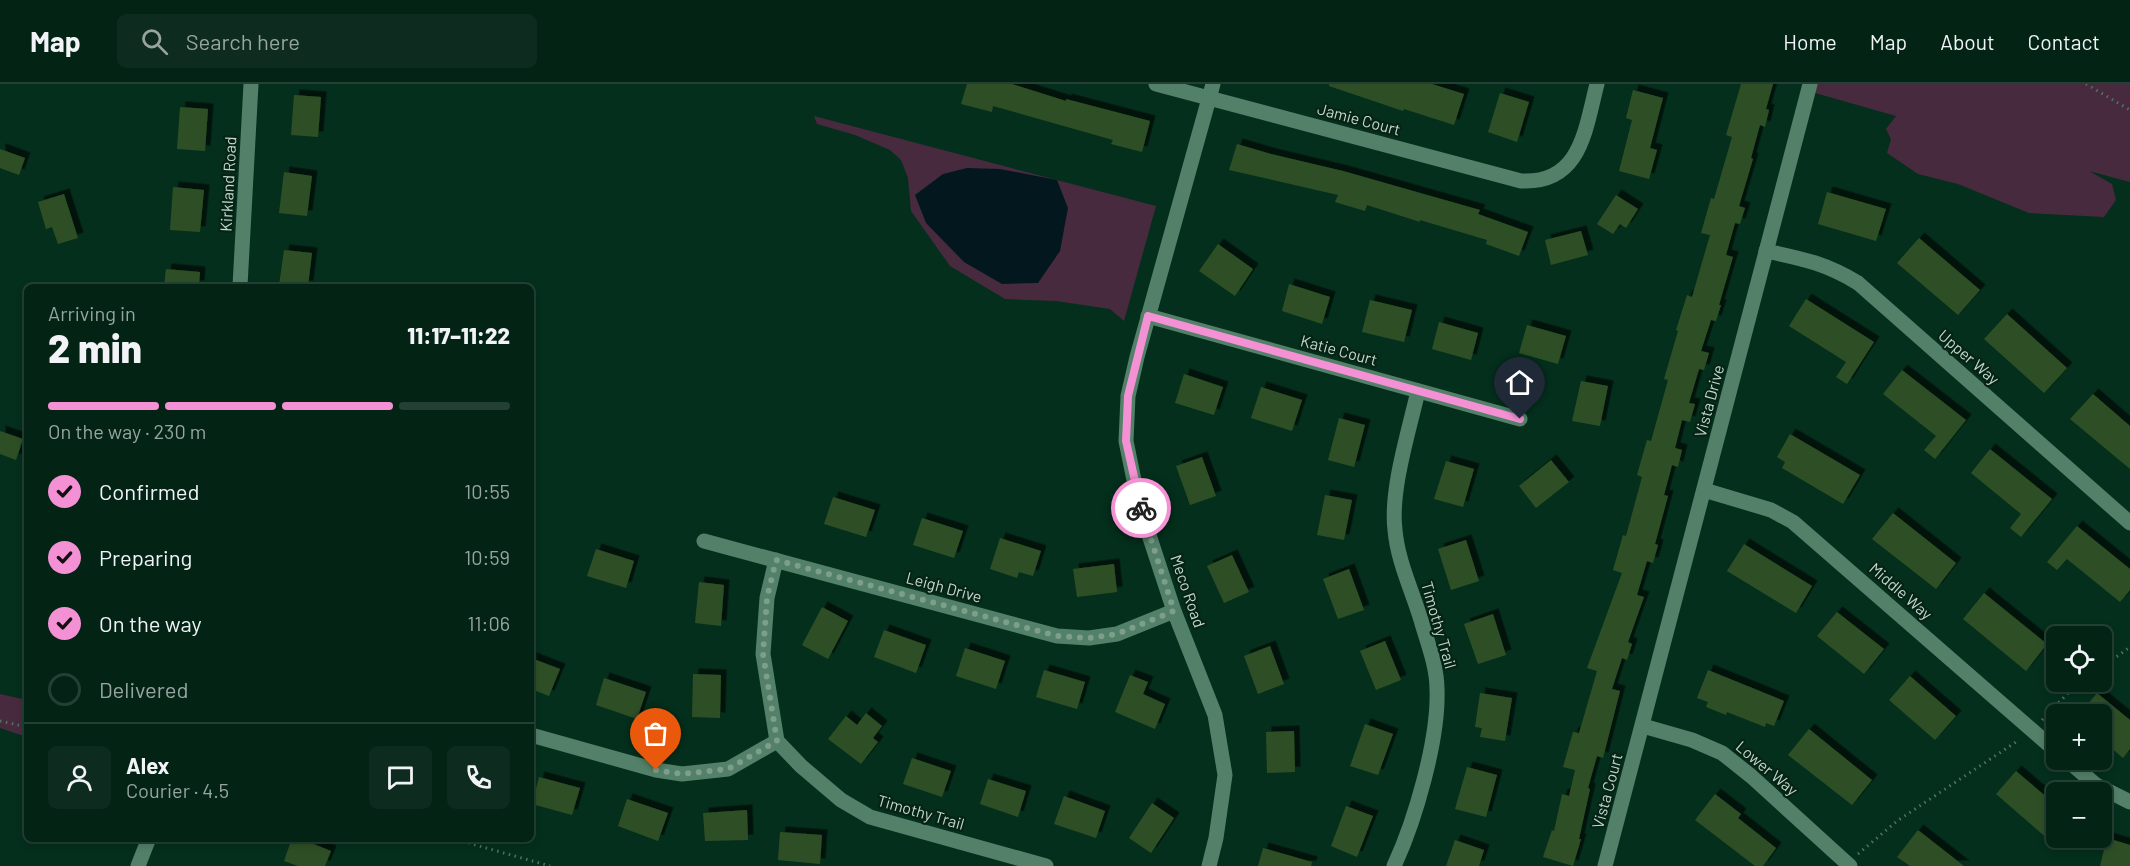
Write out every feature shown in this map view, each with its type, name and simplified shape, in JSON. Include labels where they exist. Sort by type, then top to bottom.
[{"type":"street","name":"Kirkland Road","points":[[240,284],[251,84]]},
{"type":"street","name":"Jamie Court","points":[[1156,84],[1211,91],[1521,181],[1537,182],[1552,177],[1570,163],[1581,147],[1597,84]]},
{"type":"street","name":"Vista Drive","points":[[1643,726],[1810,84]]},
{"type":"street","name":"Meco Road","points":[[1209,866],[1216,838],[1225,776],[1215,715],[1174,611],[1136,490],[1126,441],[1128,396],[1211,91]]},
{"type":"street","name":"Upper Way","points":[[1766,251],[1820,263],[1858,283],[2130,523]]},
{"type":"street","name":"Katie Court","points":[[1148,316],[1520,419]]},
{"type":"street","name":"Timothy Trail","points":[[1394,866],[1406,839],[1423,780],[1434,726],[1437,689],[1423,625],[1401,562],[1394,529],[1395,502],[1418,391]]},
{"type":"street","name":"Middle Way","points":[[1704,490],[1771,510],[1793,522],[2046,742]]},
{"type":"street","name":"Leigh Drive","points":[[704,541],[1057,636],[1089,638],[1117,634],[1174,611]]},
{"type":"street","points":[[534,736],[656,770],[682,774],[728,769],[777,741],[763,654],[767,598],[776,560]]},
{"type":"street","name":"Lower Way","points":[[1643,726],[1692,740],[1722,753],[1853,862]]},
{"type":"street","name":"Vista Court","points":[[1605,866],[1643,726]]},
{"type":"street","name":"Timothy Trail","points":[[777,741],[801,766],[841,800],[870,817],[1046,866]]},
{"type":"street","points":[[2079,770],[2096,785],[2130,802]]},
{"type":"street","points":[[138,866],[147,842]]},
{"type":"path","points":[[2086,84],[2130,110]]},
{"type":"path","points":[[2112,659],[2130,647]]},
{"type":"path","points":[[1853,862],[1859,852],[1897,821],[2033,730],[2070,692]]},
{"type":"path","points":[[0,721],[24,726]]},
{"type":"path","points":[[465,842],[550,866]]},
{"type":"shaded area","points":[[1810,84],[2130,84],[2130,182],[2089,171],[2112,184],[2116,200],[2104,217],[2029,213],[1958,184],[1918,174],[1887,153],[1891,139],[1886,129],[1896,116],[1808,91]]},
{"type":"shaded area","points":[[814,116],[1156,206],[1124,321],[1110,309],[1056,301],[1005,299],[950,266],[911,211],[908,178],[901,160],[890,150],[855,135],[817,124]]},
{"type":"shaded area","points":[[0,694],[24,699],[24,736],[0,728]]},
{"type":"water","points":[[967,168],[1000,169],[1057,180],[1068,208],[1060,251],[1038,283],[1002,284],[964,262],[926,223],[915,195],[943,174]]},
{"type":"building","points":[[967,84],[1012,84],[1066,101],[1066,99],[1150,121],[1142,152],[1111,144],[1113,140],[993,106],[992,112],[961,104]]},
{"type":"building","points":[[1329,84],[1432,84],[1464,94],[1454,125],[1404,109],[1403,111],[1329,86]]},
{"type":"building","points":[[1741,84],[1773,84],[1766,109],[1769,110],[1765,127],[1760,125],[1739,206],[1745,208],[1740,224],[1735,223],[1726,255],[1733,257],[1719,305],[1721,305],[1716,321],[1711,320],[1701,351],[1709,353],[1704,370],[1699,369],[1689,403],[1695,404],[1690,422],[1682,420],[1675,448],[1682,450],[1678,467],[1672,465],[1664,495],[1668,496],[1655,544],[1658,545],[1653,563],[1647,561],[1637,595],[1644,597],[1628,642],[1632,644],[1627,660],[1622,658],[1612,689],[1620,691],[1603,758],[1597,756],[1588,788],[1590,789],[1579,839],[1581,839],[1573,866],[1543,857],[1552,830],[1554,831],[1562,794],[1569,796],[1575,770],[1563,767],[1573,732],[1579,733],[1597,671],[1587,668],[1622,573],[1613,570],[1623,535],[1626,536],[1642,477],[1637,475],[1647,440],[1651,441],[1668,380],[1664,379],[1678,331],[1676,330],[1687,295],[1692,297],[1710,235],[1701,233],[1711,198],[1714,199],[1732,137],[1726,135]]},
{"type":"building","points":[[1633,90],[1663,98],[1650,148],[1657,150],[1649,179],[1619,171],[1632,120],[1626,118]]},
{"type":"building","points":[[1500,93],[1529,102],[1517,142],[1488,132]]},
{"type":"building","points":[[294,95],[321,97],[318,137],[291,135]]},
{"type":"building","points":[[180,107],[208,109],[205,151],[177,149]]},
{"type":"building","points":[[1237,144],[1480,210],[1478,214],[1528,232],[1519,256],[1486,244],[1487,240],[1420,220],[1420,222],[1367,205],[1365,211],[1335,202],[1338,195],[1229,170]]},
{"type":"building","points":[[0,149],[25,158],[19,175],[0,168]]},
{"type":"building","points":[[284,172],[312,176],[307,216],[279,213]]},
{"type":"building","points":[[173,187],[204,190],[200,232],[170,230]]},
{"type":"building","points":[[1827,192],[1886,209],[1876,241],[1818,224]]},
{"type":"building","points":[[64,194],[78,238],[58,244],[52,227],[46,229],[38,202]]},
{"type":"building","points":[[1616,195],[1638,209],[1626,228],[1620,224],[1613,234],[1597,224]]},
{"type":"building","points":[[1581,231],[1588,255],[1551,265],[1545,240]]},
{"type":"building","points":[[1919,238],[1980,290],[1958,315],[1897,263]]},
{"type":"building","points":[[1218,244],[1253,269],[1235,296],[1199,271]]},
{"type":"building","points":[[284,250],[312,253],[308,284],[279,284]]},
{"type":"building","points":[[166,269],[200,272],[199,284],[164,284]]},
{"type":"building","points":[[1289,284],[1330,297],[1322,324],[1282,311]]},
{"type":"building","points":[[1806,299],[1874,342],[1847,384],[1836,377],[1846,362],[1789,326]]},
{"type":"building","points":[[1370,300],[1412,310],[1404,342],[1362,332]]},
{"type":"building","points":[[2007,314],[2067,368],[2044,393],[1984,339]]},
{"type":"building","points":[[1439,322],[1478,333],[1471,360],[1432,349]]},
{"type":"building","points":[[1527,325],[1566,336],[1558,364],[1519,353]]},
{"type":"building","points":[[1902,370],[1966,420],[1935,459],[1924,450],[1936,436],[1883,394]]},
{"type":"building","points":[[1184,374],[1223,387],[1214,415],[1175,403]]},
{"type":"building","points":[[1581,381],[1608,386],[1600,426],[1572,421]]},
{"type":"building","points":[[1261,387],[1302,400],[1292,431],[1251,418]]},
{"type":"building","points":[[2093,394],[2130,426],[2130,469],[2070,419]]},
{"type":"building","points":[[1339,418],[1365,425],[1354,467],[1328,460]]},
{"type":"building","points":[[0,431],[23,439],[16,460],[0,454]]},
{"type":"building","points":[[1790,434],[1860,475],[1843,504],[1782,468],[1785,462],[1777,457]]},
{"type":"building","points":[[1990,449],[2052,499],[2021,537],[2010,528],[2021,514],[1971,473]]},
{"type":"building","points":[[1202,457],[1216,496],[1190,505],[1176,466]]},
{"type":"building","points":[[1551,460],[1569,482],[1536,508],[1519,486]]},
{"type":"building","points":[[1446,461],[1474,469],[1463,507],[1434,499]]},
{"type":"building","points":[[1325,495],[1352,500],[1344,540],[1317,535]]},
{"type":"building","points":[[833,497],[875,510],[866,537],[824,524]]},
{"type":"building","points":[[1893,513],[1956,563],[1936,589],[1872,539]]},
{"type":"building","points":[[922,518],[963,531],[954,558],[913,545]]},
{"type":"building","points":[[2077,526],[2130,569],[2130,590],[2120,602],[2067,559],[2057,570],[2047,562]]},
{"type":"building","points":[[1000,538],[1041,551],[1033,576],[1019,572],[1017,578],[990,569]]},
{"type":"building","points":[[1466,540],[1479,581],[1451,590],[1438,549]]},
{"type":"building","points":[[1744,544],[1812,586],[1796,613],[1727,571]]},
{"type":"building","points":[[596,549],[634,561],[626,588],[587,576]]},
{"type":"building","points":[[1232,555],[1249,592],[1224,603],[1207,566]]},
{"type":"building","points":[[1114,564],[1117,592],[1077,597],[1073,569]]},
{"type":"building","points":[[1349,569],[1364,610],[1338,619],[1323,579]]},
{"type":"building","points":[[699,582],[724,585],[721,626],[695,623]]},
{"type":"building","points":[[1984,593],[2046,645],[2026,671],[1963,619]]},
{"type":"building","points":[[822,607],[848,621],[828,659],[802,645]]},
{"type":"building","points":[[1837,612],[1884,649],[1864,674],[1817,636]]},
{"type":"building","points":[[1493,614],[1506,655],[1478,664],[1464,624]]},
{"type":"building","points":[[884,630],[926,645],[916,673],[874,657]]},
{"type":"building","points":[[1385,641],[1401,680],[1376,690],[1360,651]]},
{"type":"building","points":[[1270,646],[1284,684],[1258,694],[1244,656]]},
{"type":"building","points":[[965,648],[1005,661],[996,689],[956,676]]},
{"type":"building","points":[[534,659],[560,669],[549,696],[534,690]]},
{"type":"building","points":[[1044,670],[1085,682],[1077,709],[1036,697]]},
{"type":"building","points":[[1708,670],[1784,701],[1774,726],[1766,723],[1765,727],[1727,712],[1726,715],[1706,707],[1708,702],[1697,698]]},
{"type":"building","points":[[693,674],[721,675],[720,718],[692,717]]},
{"type":"building","points":[[1130,675],[1148,682],[1143,694],[1165,704],[1155,729],[1115,712]]},
{"type":"building","points":[[1910,676],[1956,716],[1935,740],[1889,700]]},
{"type":"building","points":[[604,678],[646,692],[637,719],[596,705]]},
{"type":"building","points":[[1480,693],[1512,698],[1505,741],[1480,737],[1482,728],[1475,727]]},
{"type":"building","points":[[2097,693],[2110,704],[2088,704]]},
{"type":"building","points":[[2112,705],[2130,720],[2130,749],[2123,758],[2112,749]]},
{"type":"building","points":[[866,713],[882,726],[873,738],[878,742],[861,764],[828,739],[846,716],[857,725]]},
{"type":"building","points":[[1365,724],[1393,734],[1378,775],[1350,766]]},
{"type":"building","points":[[1809,729],[1872,780],[1852,805],[1788,755]]},
{"type":"building","points":[[1294,731],[1295,772],[1267,773],[1266,732]]},
{"type":"building","points":[[912,758],[951,771],[942,797],[903,784]]},
{"type":"building","points":[[1467,767],[1497,775],[1486,817],[1455,809]]},
{"type":"building","points":[[2016,771],[2046,796],[2046,837],[1996,794]]},
{"type":"building","points":[[539,777],[580,788],[572,815],[534,805]]},
{"type":"building","points":[[988,779],[1026,791],[1018,817],[980,804]]},
{"type":"building","points":[[1715,794],[1741,814],[1738,818],[1776,848],[1763,866],[1755,866],[1695,820]]},
{"type":"building","points":[[1064,796],[1105,811],[1096,838],[1054,824]]},
{"type":"building","points":[[627,799],[668,813],[658,841],[618,826]]},
{"type":"building","points":[[1152,803],[1174,818],[1151,853],[1129,838]]},
{"type":"building","points":[[1346,806],[1373,816],[1357,857],[1331,846]]},
{"type":"building","points":[[747,810],[748,840],[705,841],[703,813]]},
{"type":"building","points":[[1918,830],[1964,866],[1910,866],[1897,857]]},
{"type":"building","points":[[780,832],[822,835],[820,864],[778,860]]},
{"type":"building","points":[[1455,840],[1484,850],[1479,866],[1446,866]]},
{"type":"building","points":[[2112,840],[2130,845],[2130,866],[2100,866],[2104,848],[2112,848]]},
{"type":"building","points":[[291,842],[309,842],[331,851],[325,866],[298,866],[284,861]]},
{"type":"building","points":[[1263,848],[1312,862],[1311,866],[1258,866]]},
{"type":"way so far","points":[[656,770],[682,774],[728,769],[777,741],[774,711],[763,654],[767,598],[776,560],[1057,636],[1089,638],[1117,634],[1174,611],[1141,508]]},
{"type":"route","points":[[1141,508],[1126,441],[1128,396],[1148,316],[1520,419]]}]
